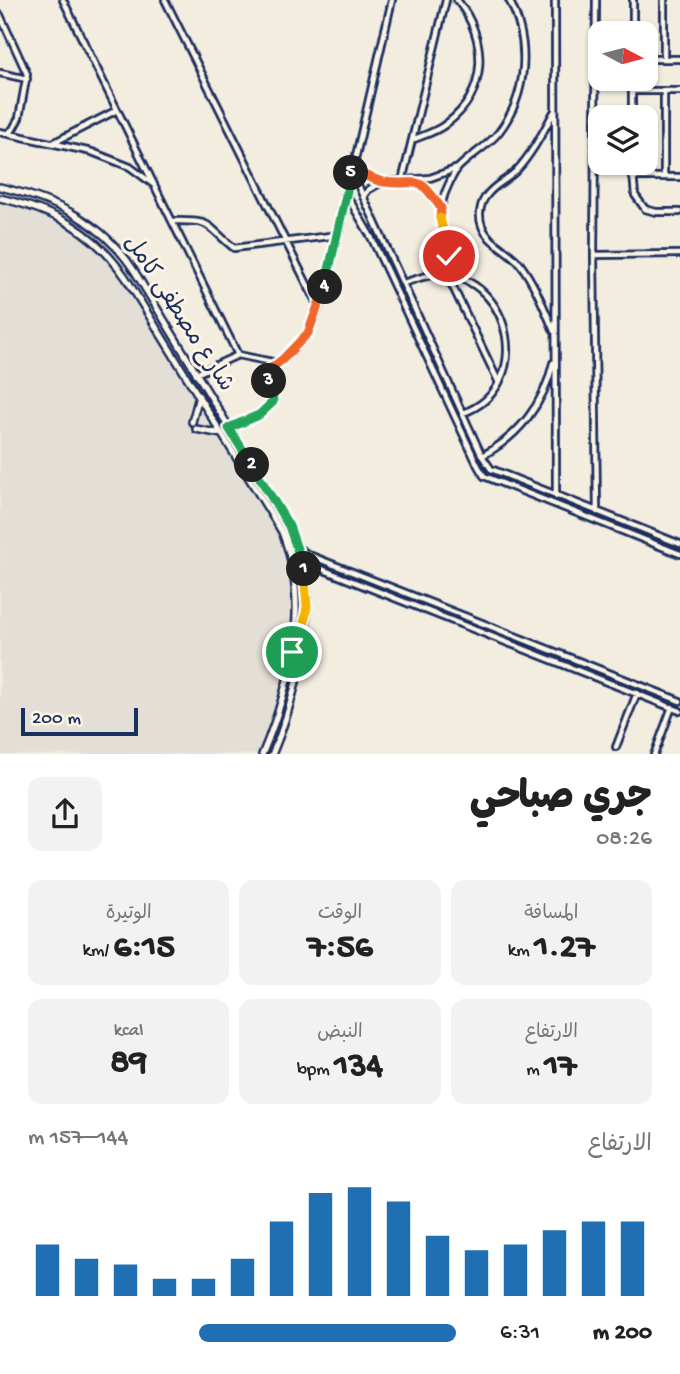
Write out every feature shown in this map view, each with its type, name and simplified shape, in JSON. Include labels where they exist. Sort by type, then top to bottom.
[{"type":"street","points":[[63,0],[238,355]]},
{"type":"street","points":[[165,0],[319,308]]},
{"type":"street","points":[[229,428],[259,415],[273,402],[272,388],[265,373],[293,350],[308,333],[319,308],[392,0]]},
{"type":"street","points":[[402,181],[446,0]]},
{"type":"street","points":[[411,140],[447,124],[468,101],[475,87],[479,72],[479,41],[468,13],[457,0]]},
{"type":"street","points":[[352,171],[383,182],[430,178],[458,168],[500,131],[513,107],[524,65],[520,26],[509,0]]},
{"type":"street","points":[[555,0],[556,496]]},
{"type":"street","points":[[596,0],[594,255],[597,512]]},
{"type":"street","points":[[633,0],[633,21]]},
{"type":"street","points":[[664,0],[664,59]]},
{"type":"street","points":[[0,15],[27,79],[17,124],[7,133]]},
{"type":"street","points":[[658,59],[680,59]]},
{"type":"street","points":[[0,73],[27,79]]},
{"type":"street","points":[[658,90],[680,90]]},
{"type":"street","points":[[664,90],[664,177]]},
{"type":"street","points":[[632,91],[632,105]]},
{"type":"street","points":[[556,109],[538,142],[516,171],[487,194],[481,204],[480,215],[487,236],[517,261],[534,284],[556,335]]},
{"type":"street","points":[[52,144],[117,110]]},
{"type":"street","points":[[0,132],[92,152],[130,167],[153,185]]},
{"type":"street","points":[[458,168],[441,208],[443,236],[449,256],[466,280],[486,294],[495,305],[506,329],[507,356],[500,383],[484,403],[463,414]]},
{"type":"street","points":[[352,171],[482,456],[495,472],[680,544]]},
{"type":"street","points":[[680,177],[632,177],[635,195],[645,209],[680,212]]},
{"type":"street","points":[[415,181],[424,186],[441,208]]},
{"type":"street","points":[[363,197],[368,190],[383,182]]},
{"type":"street","name":"شارع مصطفى كامل","points":[[0,187],[28,194],[78,215],[120,250],[289,526],[303,566],[307,606],[287,712],[272,754]]},
{"type":"street","points":[[26,204],[28,194]]},
{"type":"street","points":[[346,194],[371,237],[484,476],[680,554]]},
{"type":"street","name":"شارع مصطفى كامل","points":[[0,198],[41,209],[74,226],[112,259],[272,515],[289,550],[295,569],[298,603],[290,663],[262,754]]},
{"type":"street","points":[[172,221],[204,222],[211,225],[234,248],[338,235]]},
{"type":"street","points":[[594,255],[680,254]]},
{"type":"street","points":[[441,274],[449,256]]},
{"type":"street","points":[[403,283],[441,274],[466,280]]},
{"type":"street","points":[[441,274],[452,285],[500,383]]},
{"type":"street","points":[[482,456],[515,433],[530,416],[542,397],[556,353]]},
{"type":"street","points":[[196,374],[238,355],[277,363]]},
{"type":"street","points":[[192,422],[199,396]]},
{"type":"street","points":[[209,412],[217,407]]},
{"type":"street","points":[[213,419],[221,414]]},
{"type":"street","points":[[195,429],[222,434]]},
{"type":"street","points":[[298,548],[309,555],[471,621],[680,701]]},
{"type":"street","points":[[303,566],[314,566],[680,710]]},
{"type":"street","points":[[290,663],[298,665]]},
{"type":"street","points":[[616,747],[637,693]]},
{"type":"street","points":[[654,754],[672,707]]},
{"type":"shaded area","points":[[0,193],[39,202],[81,224],[104,242],[123,264],[286,527],[297,556],[303,588],[303,620],[279,727],[268,754],[0,754]]},
{"type":"route","points":[[292,652],[290,663],[298,665],[307,606],[302,562],[289,526],[229,428],[259,415],[273,402],[272,388],[265,373],[293,350],[308,333],[324,294],[352,170],[383,182],[415,181],[424,186],[441,208],[443,236],[449,256]]}]
